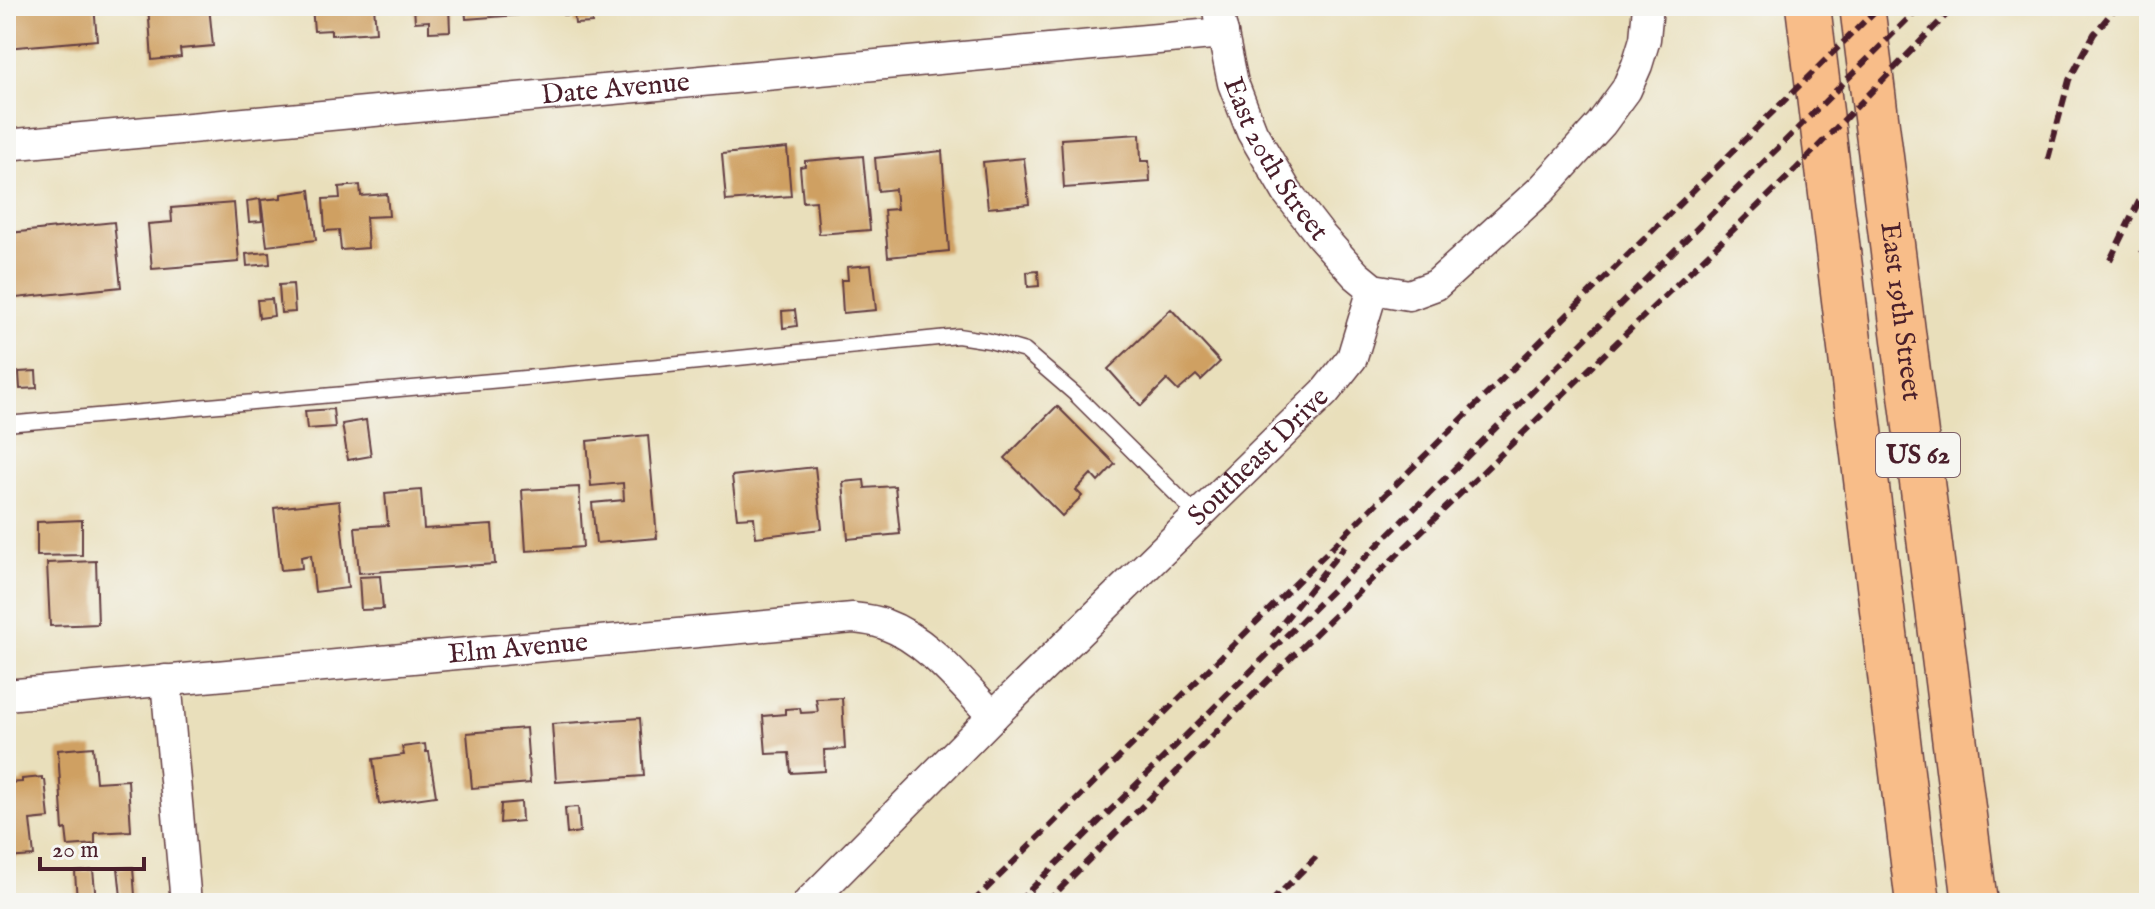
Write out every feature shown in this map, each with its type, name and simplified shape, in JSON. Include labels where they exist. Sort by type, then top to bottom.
[{"type":"main road","name":"East 19th Street","points":[[1808,6],[1918,903]]},
{"type":"main road","name":"East 19th Street","points":[[1862,6],[1975,903]]},
{"type":"street","points":[[1373,289],[1409,295],[1436,285],[1542,189],[1601,124],[1626,90],[1645,39],[1648,6]]},
{"type":"street","name":"East 20th Street","points":[[1220,20],[1233,83],[1252,132],[1287,192],[1321,236],[1373,289]]},
{"type":"street","name":"Date Avenue","points":[[6,145],[1220,20]]},
{"type":"street","name":"Southeast Drive","points":[[808,903],[993,716],[1325,392],[1352,358],[1373,289]]},
{"type":"street","name":"Elm Avenue","points":[[6,695],[853,618],[880,622],[903,632],[932,654],[993,716]]},
{"type":"street","points":[[166,680],[186,903]]},
{"type":"lane","points":[[6,424],[958,336],[1025,351],[1075,394],[1199,517]]},
{"type":"building","points":[[6,6],[94,6],[97,40],[6,48]]},
{"type":"building","points":[[148,6],[209,6],[213,46],[180,49],[181,57],[152,60]]},
{"type":"building","points":[[312,6],[374,6],[376,32],[331,35],[331,30],[314,31]]},
{"type":"building","points":[[414,6],[449,6],[450,31],[429,32],[429,21],[415,22]]},
{"type":"building","points":[[465,6],[533,6],[533,14],[466,19]]},
{"type":"building","points":[[562,6],[605,6],[605,12],[591,13],[592,23],[575,24],[574,15],[563,15]]},
{"type":"building","points":[[1140,134],[1141,161],[1149,161],[1150,182],[1064,188],[1061,139]]},
{"type":"building","points":[[787,148],[791,196],[726,201],[722,154]]},
{"type":"building","points":[[942,151],[949,251],[888,257],[884,210],[897,209],[895,189],[878,191],[875,158]]},
{"type":"building","points":[[863,156],[870,230],[819,234],[816,201],[803,202],[800,167],[805,166],[805,161]]},
{"type":"building","points":[[1024,158],[1029,204],[988,208],[983,162]]},
{"type":"building","points":[[360,185],[361,196],[387,194],[389,216],[366,217],[368,248],[341,250],[339,230],[325,231],[323,199],[340,198],[339,187]]},
{"type":"building","points":[[310,190],[316,240],[267,246],[261,200]]},
{"type":"building","points":[[260,199],[262,221],[249,222],[247,201]]},
{"type":"building","points":[[234,203],[239,262],[152,269],[148,224],[172,222],[171,208]]},
{"type":"building","points":[[114,222],[121,287],[16,298],[10,233]]},
{"type":"building","points":[[269,252],[270,264],[247,266],[246,254]]},
{"type":"building","points":[[871,265],[876,310],[843,313],[841,280],[848,280],[847,267]]},
{"type":"building","points":[[1038,271],[1039,286],[1028,287],[1027,272]]},
{"type":"building","points":[[293,284],[295,312],[281,313],[279,285]]},
{"type":"building","points":[[272,299],[274,316],[259,318],[257,300]]},
{"type":"building","points":[[1171,309],[1220,362],[1201,380],[1196,375],[1178,391],[1167,380],[1141,406],[1108,369]]},
{"type":"building","points":[[795,310],[797,326],[783,328],[782,311]]},
{"type":"building","points":[[36,371],[37,388],[20,389],[19,372]]},
{"type":"building","points":[[1057,406],[1115,464],[1098,482],[1091,474],[1076,490],[1082,496],[1062,516],[1005,458]]},
{"type":"building","points":[[333,409],[335,427],[307,429],[305,411]]},
{"type":"building","points":[[366,420],[371,456],[348,460],[342,424]]},
{"type":"building","points":[[648,435],[657,538],[596,543],[592,503],[624,500],[623,483],[591,486],[587,441]]},
{"type":"building","points":[[815,467],[822,529],[756,537],[754,517],[737,518],[732,476]]},
{"type":"building","points":[[864,480],[865,488],[895,486],[900,534],[848,539],[843,482]]},
{"type":"building","points":[[579,487],[583,547],[526,551],[522,490]]},
{"type":"building","points":[[421,490],[424,529],[492,525],[495,564],[359,573],[355,527],[388,525],[385,493]]},
{"type":"building","points":[[339,501],[348,588],[315,592],[311,555],[301,557],[302,568],[281,570],[274,508]]},
{"type":"building","points":[[82,520],[82,555],[37,556],[37,522]]},
{"type":"building","points":[[96,561],[98,624],[50,626],[47,563]]},
{"type":"building","points":[[380,576],[383,609],[361,610],[359,577]]},
{"type":"building","points":[[842,698],[845,749],[824,750],[825,771],[791,773],[789,753],[766,754],[763,716],[785,714],[785,709],[800,708],[801,713],[818,712],[816,699]]},
{"type":"building","points":[[640,718],[644,776],[556,782],[552,724]]},
{"type":"building","points":[[526,728],[530,783],[472,788],[467,733]]},
{"type":"building","points":[[425,744],[436,796],[379,804],[373,759],[404,755],[402,747]]},
{"type":"building","points":[[93,747],[96,782],[128,780],[131,831],[95,833],[95,844],[68,846],[66,829],[63,830],[58,750]]},
{"type":"building","points":[[42,777],[45,780],[49,818],[30,820],[34,856],[6,858],[6,783]]},
{"type":"building","points":[[521,802],[522,821],[500,823],[501,804]]},
{"type":"building","points":[[578,807],[580,832],[567,834],[565,808]]},
{"type":"building","points":[[133,867],[135,896],[121,897],[118,868]]},
{"type":"building","points":[[93,870],[96,900],[77,901],[75,872]]},
{"type":"railway","points":[[972,903],[1880,6]]},
{"type":"railway","points":[[1017,903],[1921,6]]},
{"type":"railway","points":[[1046,903],[1279,669],[1795,170],[1955,6]]},
{"type":"railway","points":[[2048,159],[2069,80],[2094,34],[2117,6]]},
{"type":"railway","points":[[2110,260],[2149,181]]},
{"type":"railway","points":[[2142,253],[2149,236]]},
{"type":"railway","points":[[1272,636],[1345,546]]},
{"type":"railway","points":[[1270,903],[1316,857]]}]
